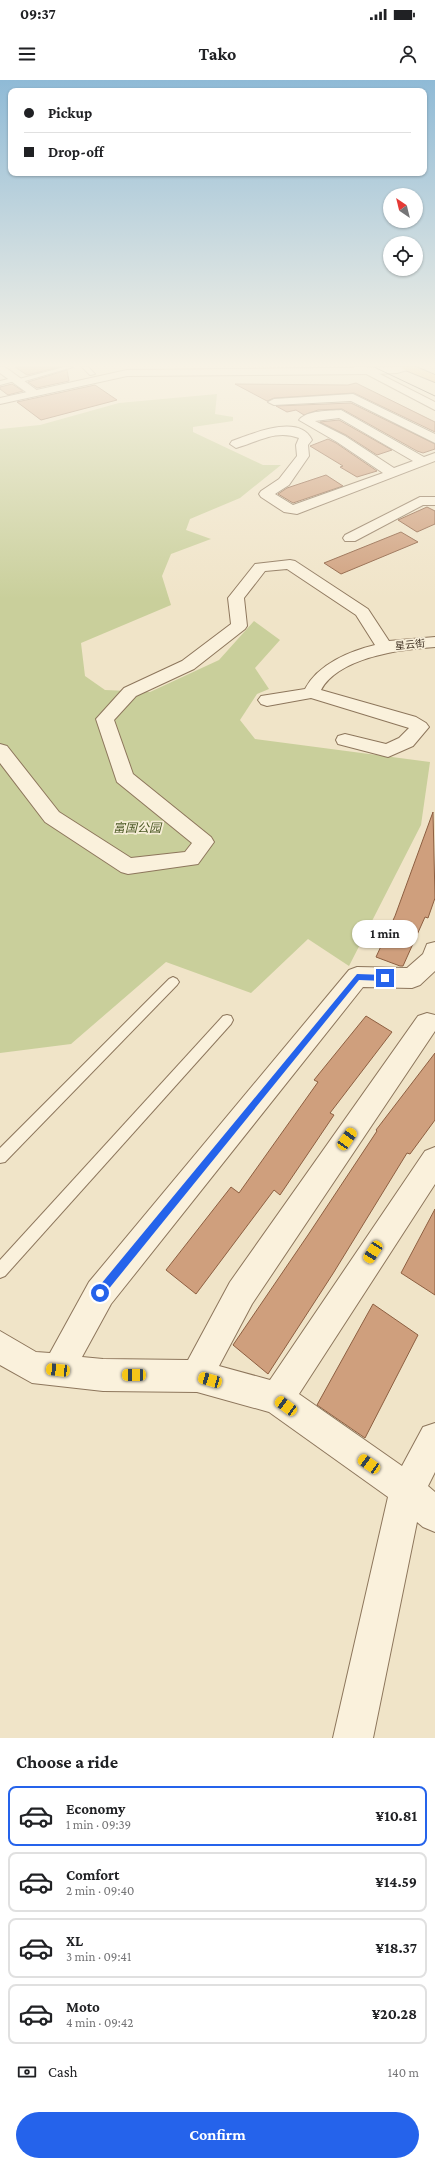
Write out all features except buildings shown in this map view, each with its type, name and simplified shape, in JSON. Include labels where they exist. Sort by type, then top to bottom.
[{"type":"street","points":[[303,444],[303,456],[284,482],[266,494],[289,509],[297,510],[392,473],[430,461]]},
{"type":"street","points":[[350,444],[392,473]]},
{"type":"street","points":[[399,444],[430,461]]},
{"type":"street","points":[[350,538],[420,501],[435,500]]},
{"type":"street","points":[[0,750],[52,817],[128,866],[191,859],[204,842],[124,777],[105,719],[130,692],[188,664],[239,626],[236,598],[260,567],[290,564],[362,612],[385,647]]},
{"type":"street","name":"星云街","points":[[311,693],[313,688],[324,676],[344,663],[385,647],[435,642]]},
{"type":"street","points":[[267,700],[311,693],[410,721],[420,727],[406,742],[388,751],[345,740]]},
{"type":"street","points":[[58,1370],[100,1293],[357,977],[412,978],[432,959],[435,952]]},
{"type":"street","points":[[197,1376],[241,1293],[427,1023]]},
{"type":"street","points":[[277,1398],[435,1160]]},
{"type":"street","points":[[1,1349],[32,1367],[103,1375],[197,1376],[277,1398],[407,1490],[435,1515]]},
{"type":"street","points":[[353,1738],[407,1490],[435,1439]]},
{"type":"lane","points":[[0,1157],[173,982]]},
{"type":"lane","points":[[0,1271],[227,1020]]},
{"type":"green space","name":"富国公园","points":[[0,444],[219,444],[263,465],[281,465],[240,498],[190,519],[186,530],[211,539],[171,554],[162,576],[171,605],[81,643],[85,676],[105,690],[150,692],[219,660],[254,621],[280,640],[255,668],[269,689],[257,694],[240,720],[255,739],[430,762],[421,825],[349,966],[308,939],[251,993],[166,962],[71,1044],[0,1053]]},
{"type":"route","points":[[100,1293],[357,977],[385,978]]}]
